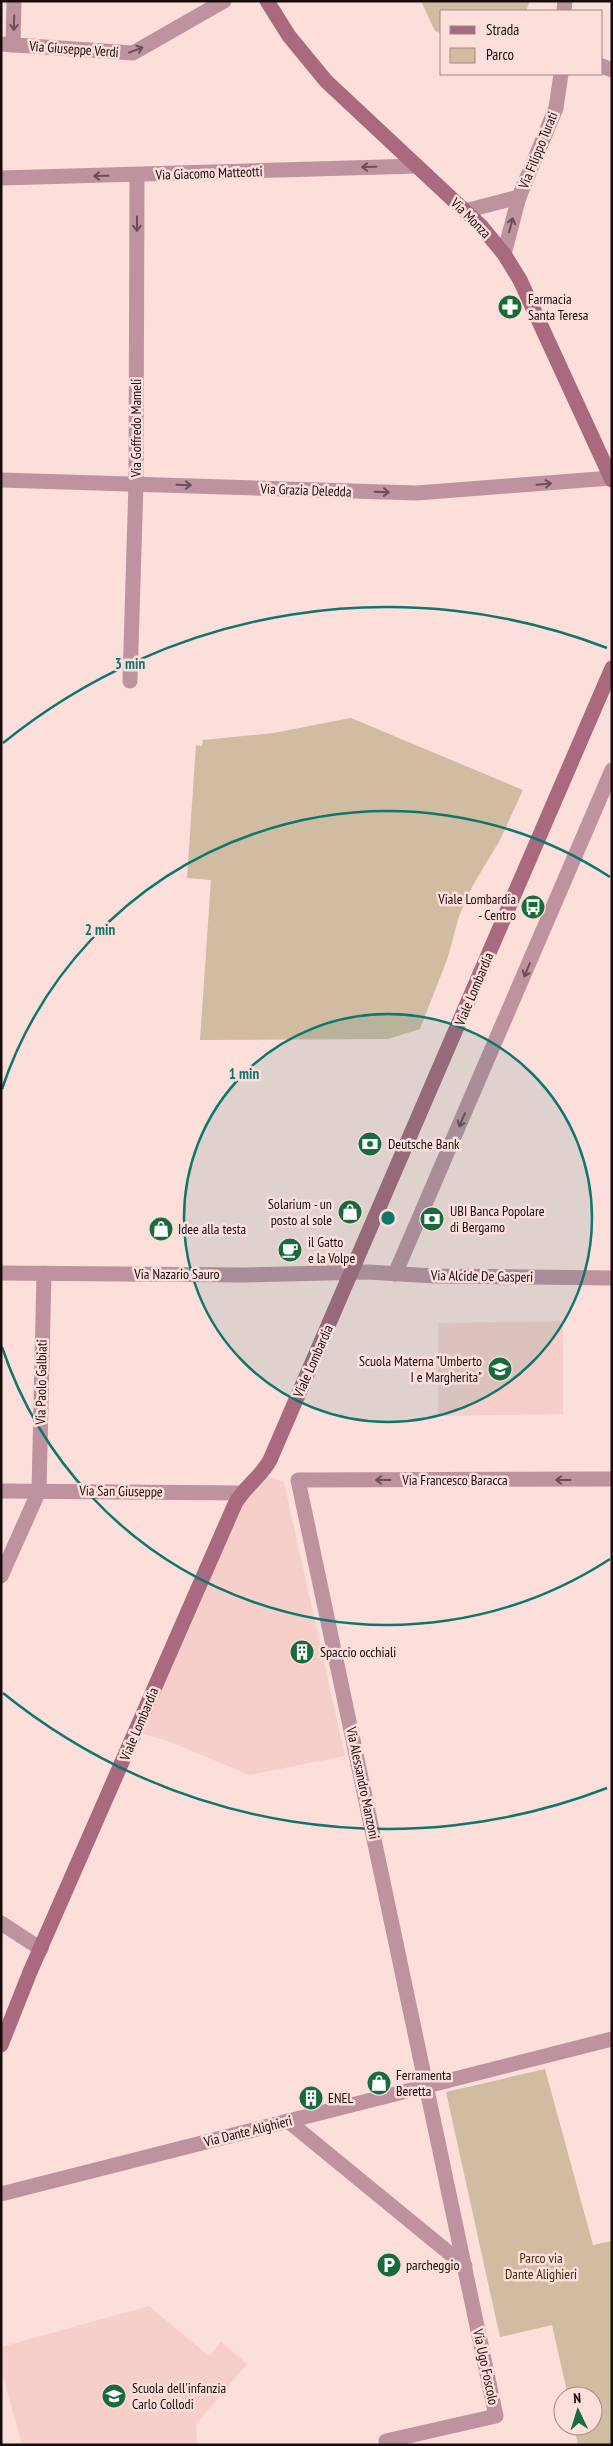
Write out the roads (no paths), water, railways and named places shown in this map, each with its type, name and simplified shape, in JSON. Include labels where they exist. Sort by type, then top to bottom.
[{"type":"main road","name":"Via Monza","points":[[268,1],[289,36],[320,74],[494,240],[520,280],[611,479]]},
{"type":"main road","name":"Viale Lombardia","points":[[1,2045],[233,1508],[242,1493],[263,1472],[270,1460],[612,668]]},
{"type":"street","points":[[7,45],[14,1]]},
{"type":"street","name":"Via Giuseppe Verdi","points":[[7,45],[133,53],[224,1]]},
{"type":"street","name":"Via Filippo Turati","points":[[504,254],[519,197],[556,108],[560,75]]},
{"type":"street","name":"Via Giacomo Matteotti","points":[[1,178],[137,176],[418,166]]},
{"type":"street","name":"Via Goffredo Mameli","points":[[130,681],[136,483],[137,176]]},
{"type":"street","name":"Via Filippo Turati","points":[[465,211],[519,197]]},
{"type":"street","name":"Via Grazia Deledda","points":[[1,480],[417,492],[611,479]]},
{"type":"street","points":[[395,1274],[612,770]]},
{"type":"street","name":"Via Nazario Sauro","points":[[1,1273],[243,1275],[352,1272]]},
{"type":"street","name":"Via Alcide De Gasperi","points":[[352,1272],[612,1278]]},
{"type":"street","name":"Via Paolo Galbiati","points":[[38,1490],[44,1273]]},
{"type":"street","name":"Via Francesco Baracca","points":[[298,1480],[612,1479]]},
{"type":"street","name":"Via Alessandro Manzoni","points":[[298,1480],[427,2085]]},
{"type":"street","points":[[1,1576],[38,1490]]},
{"type":"street","name":"Via San Giuseppe","points":[[1,1491],[242,1493]]},
{"type":"street","points":[[1,1924],[41,1949]]},
{"type":"street","name":"Via Dante Alighieri","points":[[1,2194],[612,2039]]},
{"type":"street","name":"Via Ugo Foscolo","points":[[386,2441],[496,2416],[427,2085]]},
{"type":"street","points":[[288,2121],[465,2266]]},
{"type":"place","name":"Farmacia Santa Teresa","points":[[510,307]]},
{"type":"place","name":"Viale Lombardia - Centro","points":[[533,907]]},
{"type":"place","name":"Deutsche Bank","points":[[370,1144]]},
{"type":"place","name":"Solarium - un posto al sole","points":[[350,1212]]},
{"type":"place","name":"UBI Banca Popolare di Bergamo","points":[[432,1219]]},
{"type":"place","name":"Idee alla testa","points":[[161,1229]]},
{"type":"place","name":"il Gatto e la Volpe","points":[[290,1250]]},
{"type":"place","name":"Scuola Materna \"Umberto I e Margherita\"","points":[[500,1369]]},
{"type":"place","name":"Spaccio occhiali","points":[[302,1652]]},
{"type":"place","name":"Ferramenta Beretta","points":[[379,2083]]},
{"type":"place","name":"ENEL","points":[[311,2098]]},
{"type":"place","name":"parcheggio","points":[[389,2265]]},
{"type":"place","name":"Scuola dell'infanzia Carlo Collodi","points":[[114,2396]]},
{"type":"park label","name":"Parco via Dante Alighieri","points":[[541,2266]]}]
